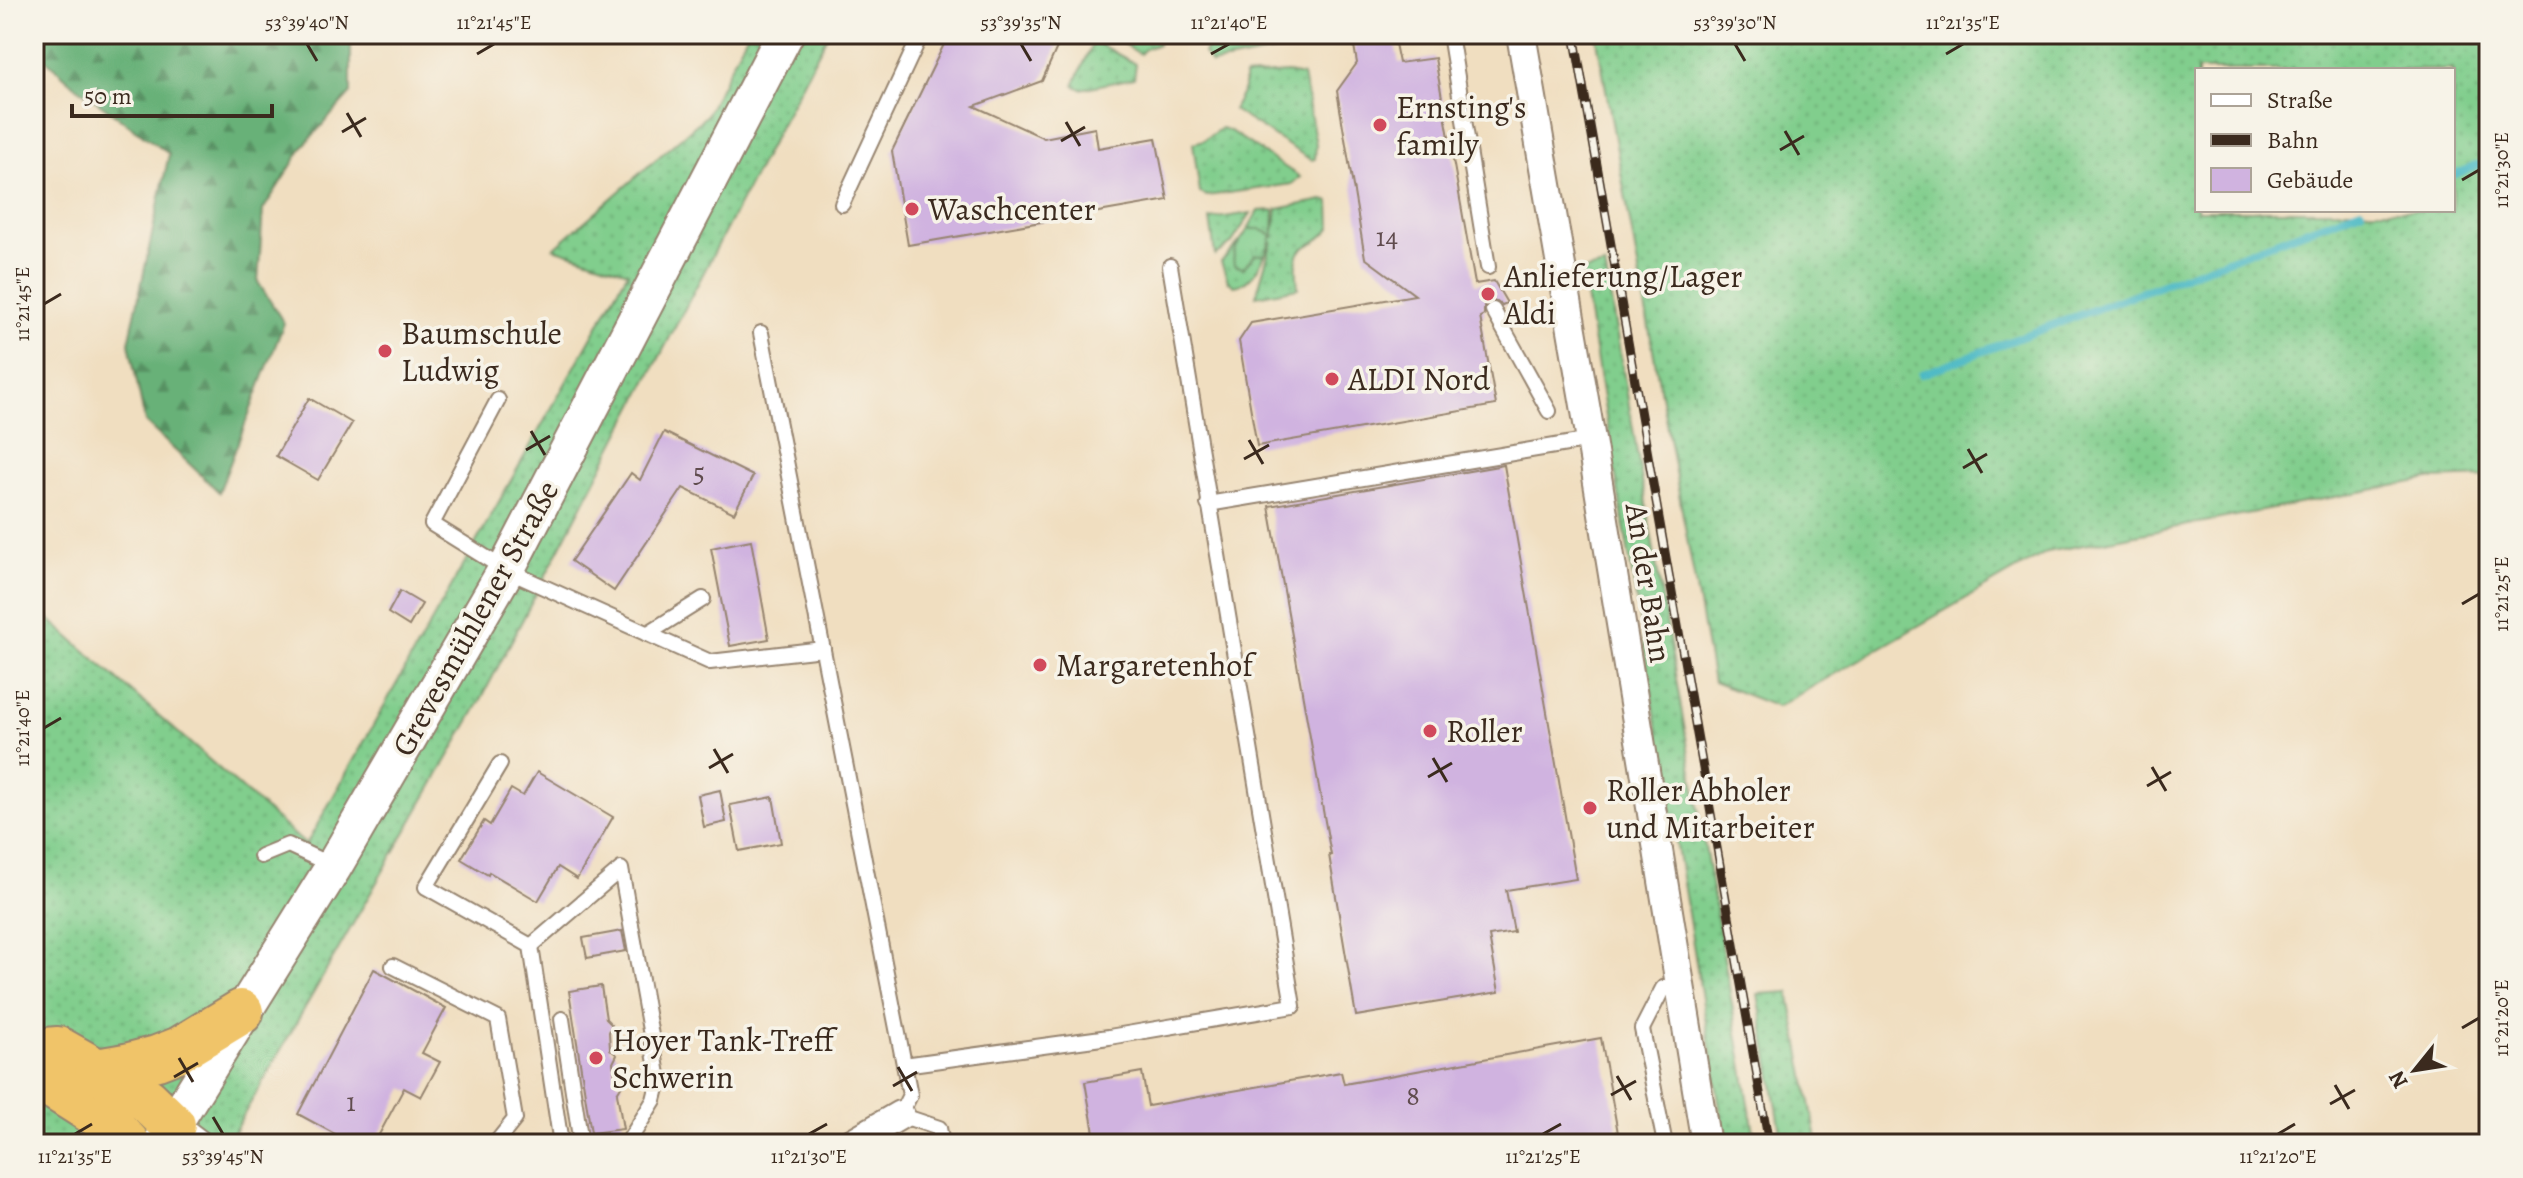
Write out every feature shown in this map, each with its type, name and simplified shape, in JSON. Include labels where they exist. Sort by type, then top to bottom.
[{"type":"highway","points":[[97,1071],[157,1058],[180,1049],[241,1012]]},
{"type":"highway","points":[[34,1051],[58,1049],[147,1100],[177,1138]]},
{"type":"highway","points":[[34,1067],[47,1083],[107,1121],[128,1144]]},
{"type":"street","name":"Grevesmühlener Straße","points":[[177,1138],[241,1012],[334,866],[506,570],[785,34]]},
{"type":"street","name":"An der Bahn","points":[[1521,34],[1706,1144]]},
{"type":"street","points":[[850,1144],[900,1115]]},
{"type":"lane","points":[[842,204],[921,34]]},
{"type":"lane","points":[[1450,34],[1488,267]]},
{"type":"lane","points":[[904,1065],[1109,1037],[1293,1006],[1170,266]]},
{"type":"lane","points":[[1493,310],[1549,411]]},
{"type":"lane","points":[[761,333],[910,1095],[900,1115],[939,1128],[942,1144]]},
{"type":"lane","points":[[498,400],[432,524],[506,570],[710,662],[823,649]]},
{"type":"lane","points":[[1208,504],[1591,440]]},
{"type":"lane","points":[[647,634],[703,599]]},
{"type":"lane","points":[[500,764],[426,887],[531,946]]},
{"type":"lane","points":[[261,856],[288,845],[334,866]]},
{"type":"lane","points":[[531,946],[621,869],[659,1080],[654,1100],[627,1144]]},
{"type":"lane","points":[[531,946],[561,1144]]},
{"type":"lane","points":[[393,966],[498,1019],[515,1119],[495,1144]]},
{"type":"lane","points":[[1665,1144],[1642,1029],[1663,988],[1681,984]]},
{"type":"lane","points":[[562,1019],[581,1144]]},
{"type":"green space","points":[[34,34],[351,34],[351,93],[305,144],[263,210],[258,282],[284,323],[219,492],[145,422],[129,343],[169,154],[74,85],[34,49]]},
{"type":"green space","points":[[747,34],[828,34],[477,707],[227,1144],[34,1144],[34,606],[306,845],[628,272],[554,248],[706,116]]},
{"type":"green space","points":[[1108,34],[1156,34],[1158,44],[1140,54]]},
{"type":"green space","points":[[1216,34],[1295,34],[1293,48],[1211,64],[1204,53]]},
{"type":"green space","points":[[1596,34],[2489,34],[2489,477],[2429,479],[2047,552],[1777,707],[1713,682]]},
{"type":"green space","points":[[1093,43],[1136,64],[1134,78],[1081,89],[1074,85]]},
{"type":"green space","points":[[1288,73],[1303,76],[1316,144],[1315,159],[1311,160],[1233,110],[1244,89],[1244,76]]},
{"type":"green space","points":[[1221,128],[1300,177],[1292,184],[1207,196],[1200,193],[1193,143],[1204,140]]},
{"type":"green space","points":[[1323,200],[1330,202],[1331,228],[1299,253],[1298,288],[1256,296],[1272,241],[1258,269],[1248,280],[1234,286],[1228,281],[1221,262],[1243,238],[1258,211],[1274,210],[1273,238],[1277,209]]},
{"type":"green space","points":[[1251,213],[1231,244],[1215,255],[1210,219]]},
{"type":"green space","points":[[1248,229],[1260,229],[1272,235],[1265,255],[1255,255],[1243,268],[1234,265],[1234,254]]},
{"type":"green space","points":[[1605,266],[1756,1144],[1726,1144],[1582,271]]},
{"type":"green space","points":[[1789,992],[1818,1144],[1783,1144],[1758,994]]},
{"type":"building","points":[[949,34],[1063,34],[1042,81],[974,106],[1044,138],[1095,128],[1098,148],[1156,138],[1168,200],[908,245],[892,151]]},
{"type":"building","points":[[1352,34],[1393,34],[1399,63],[1435,58],[1475,284],[1494,281],[1507,303],[1502,305],[1489,301],[1484,306],[1484,315],[1480,317],[1496,405],[1257,446],[1239,341],[1251,323],[1415,295],[1365,258],[1337,91],[1357,63]]},
{"type":"building","points":[[309,398],[352,423],[318,480],[276,456]]},
{"type":"building","points":[[664,432],[753,476],[734,513],[683,488],[614,591],[571,561],[631,473],[640,480]]},
{"type":"building","name":"Roller","points":[[1504,465],[1576,879],[1506,890],[1514,932],[1489,936],[1499,992],[1356,1016],[1331,855],[1269,506]]},
{"type":"building","points":[[751,540],[769,639],[730,646],[711,548]]},
{"type":"building","points":[[400,591],[422,604],[409,626],[388,613]]},
{"type":"building","points":[[537,772],[613,817],[577,879],[558,867],[538,901],[461,859],[484,821],[490,825],[511,789],[523,796]]},
{"type":"building","points":[[720,790],[726,822],[704,827],[698,795]]},
{"type":"building","points":[[773,797],[781,843],[739,851],[730,805]]},
{"type":"building","points":[[622,931],[626,951],[587,958],[583,938]]},
{"type":"building","points":[[374,969],[446,1008],[422,1053],[440,1062],[421,1097],[404,1088],[374,1144],[353,1144],[298,1114]]},
{"type":"building","name":"Hoyer Tank-Treff Schwerin","points":[[601,986],[606,1019],[612,1025],[609,1032],[610,1049],[617,1055],[613,1063],[616,1080],[622,1085],[617,1093],[623,1129],[591,1133],[569,991]]},
{"type":"building","points":[[1601,1038],[1620,1144],[1096,1144],[1085,1082],[1142,1072],[1148,1106],[1341,1072],[1344,1084]]},
{"type":"waterway","points":[[2455,174],[2489,161]]},
{"type":"waterway","points":[[1922,374],[2356,212]]},
{"type":"railway","points":[[1574,34],[1769,1144]]},
{"type":"place","name":"Ernsting's family","points":[[1380,125]]},
{"type":"place","name":"Waschcenter","points":[[912,209]]},
{"type":"place","name":"Anlieferung/Lager Aldi","points":[[1488,294]]},
{"type":"place","name":"Baumschule Ludwig","points":[[385,351]]},
{"type":"place","name":"ALDI Nord","points":[[1332,379]]},
{"type":"place","name":"Margaretenhof","points":[[1040,665]]},
{"type":"place","name":"Roller","points":[[1430,731]]},
{"type":"place","name":"Roller Abholer und Mitarbeiter","points":[[1590,808]]},
{"type":"place","name":"Hoyer Tank-Treff Schwerin","points":[[596,1058]]}]
